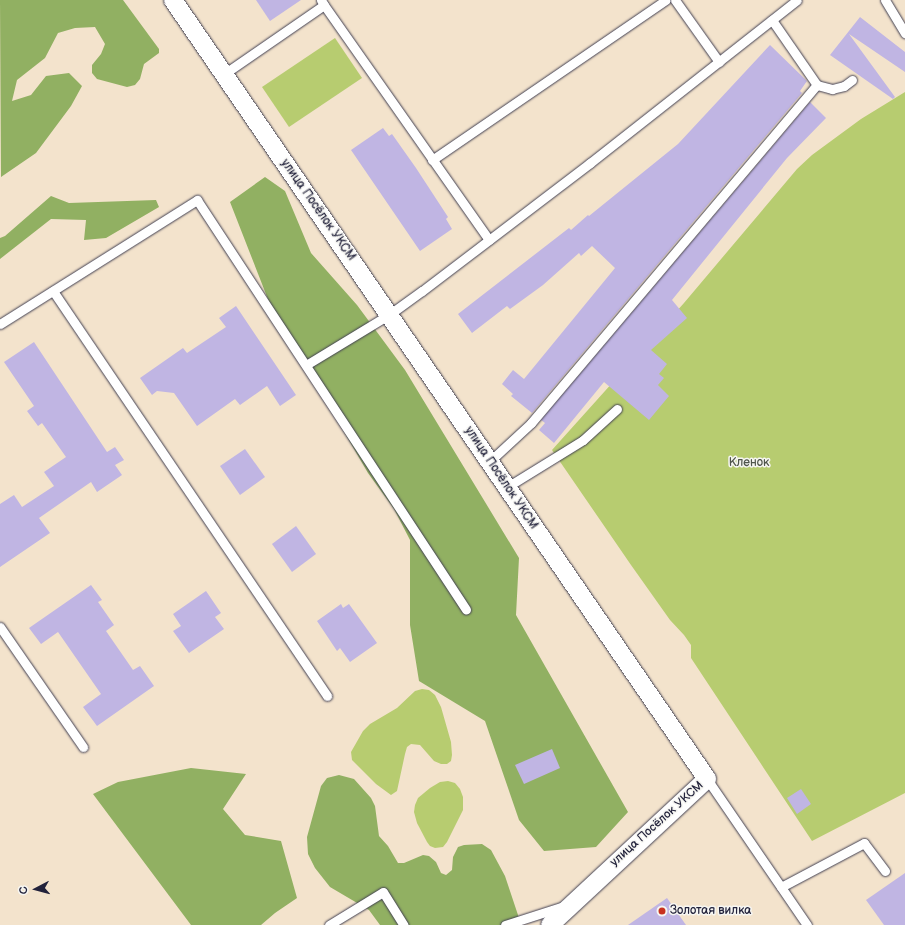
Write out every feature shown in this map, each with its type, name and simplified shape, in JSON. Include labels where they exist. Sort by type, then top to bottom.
[{"type":"street","name":"улица Посёлок УКСМ","points":[[173,0],[390,314],[707,779],[550,925]]},
{"type":"lane","points":[[432,160],[666,0]]},
{"type":"lane","points":[[676,0],[719,62]]},
{"type":"lane","points":[[306,365],[390,314],[590,163],[797,0]]},
{"type":"lane","points":[[885,0],[905,33]]},
{"type":"lane","points":[[224,74],[322,2],[489,240]]},
{"type":"lane","points":[[772,20],[817,85],[832,89],[844,86],[852,80]]},
{"type":"lane","points":[[490,461],[531,423],[817,85]]},
{"type":"lane","points":[[0,324],[197,200],[466,609]]},
{"type":"lane","points":[[53,291],[327,696]]},
{"type":"lane","points":[[508,487],[583,440],[616,409]]},
{"type":"lane","points":[[0,627],[83,747]]},
{"type":"lane","points":[[707,779],[807,925]]},
{"type":"lane","points":[[781,887],[864,843],[885,871]]},
{"type":"lane","points":[[329,925],[383,892],[404,925]]},
{"type":"lane","points":[[505,925],[571,904]]},
{"type":"green space","points":[[0,0],[123,0],[159,49],[159,53],[144,64],[140,79],[135,85],[127,87],[97,79],[92,73],[92,65],[101,54],[105,44],[95,27],[75,28],[58,33],[45,58],[17,80],[12,101],[31,95],[46,76],[69,73],[82,86],[71,106],[36,153],[1,177]]},
{"type":"green space","points":[[335,38],[362,78],[289,127],[262,87]]},
{"type":"green space","name":"Кленок","points":[[905,92],[905,793],[812,841],[691,658],[691,645],[670,620],[552,450],[684,303],[797,169],[812,155],[861,119]]},
{"type":"green space","points":[[265,177],[285,191],[311,253],[357,305],[405,370],[519,558],[516,615],[628,812],[596,847],[544,851],[519,820],[485,721],[419,681],[410,625],[410,540],[394,509],[368,473],[271,307],[230,202]]},
{"type":"green space","points":[[51,196],[69,203],[156,200],[159,207],[106,238],[84,240],[86,220],[51,219],[0,259],[0,238],[5,236]]},
{"type":"green space","points":[[422,689],[429,690],[435,695],[441,707],[451,742],[451,761],[447,764],[441,764],[434,761],[420,745],[411,744],[407,747],[397,791],[391,795],[376,784],[352,760],[351,752],[363,731],[370,724],[397,708],[415,691]]},
{"type":"green space","points":[[191,768],[246,774],[223,809],[245,835],[281,841],[297,898],[275,913],[261,925],[191,925],[93,794],[118,782]]},
{"type":"green space","points":[[339,775],[354,779],[371,798],[375,806],[379,836],[388,846],[398,863],[404,863],[423,855],[429,856],[436,862],[441,873],[446,875],[452,870],[453,857],[458,847],[464,845],[482,844],[491,850],[505,876],[520,925],[380,925],[369,910],[330,887],[315,868],[308,854],[307,837],[321,786],[327,778]]},
{"type":"green space","points":[[448,781],[455,783],[460,789],[463,797],[463,810],[447,842],[443,847],[435,848],[430,846],[427,842],[417,823],[414,812],[415,805],[418,798],[430,788],[440,782]]},
{"type":"building","points":[[256,0],[301,0],[270,21]]},
{"type":"building","points":[[860,17],[905,52],[905,72],[849,34],[895,97],[893,99],[830,55]]},
{"type":"building","points":[[770,45],[807,81],[800,91],[802,93],[532,413],[511,396],[513,394],[502,384],[513,370],[524,379],[615,268],[592,246],[581,256],[579,253],[543,285],[510,309],[507,306],[472,333],[458,314],[569,228],[571,230],[678,144]]},
{"type":"building","points":[[810,102],[826,118],[787,158],[672,300],[687,318],[651,350],[667,364],[659,374],[664,378],[658,385],[669,396],[649,420],[604,382],[554,443],[539,430],[545,423],[541,420]]},
{"type":"building","points":[[383,128],[389,136],[392,134],[416,168],[448,217],[446,219],[452,229],[420,251],[351,150]]},
{"type":"building","points":[[236,306],[296,395],[280,406],[267,386],[240,405],[235,399],[197,426],[174,393],[157,391],[152,395],[140,378],[183,348],[187,353],[226,327],[219,318]]},
{"type":"building","points":[[34,342],[107,452],[115,447],[124,460],[115,465],[122,475],[97,492],[91,482],[39,518],[50,533],[0,567],[0,504],[14,495],[22,507],[54,486],[44,472],[66,457],[42,423],[38,426],[27,411],[34,406],[4,362]]},
{"type":"building","points":[[245,449],[265,477],[240,495],[220,466]]},
{"type":"building","points":[[296,526],[316,554],[292,572],[272,544]]},
{"type":"building","points":[[91,585],[102,600],[98,602],[114,625],[106,631],[133,670],[140,666],[154,686],[97,726],[83,707],[101,694],[58,632],[41,644],[29,628]]},
{"type":"building","points":[[206,591],[221,613],[215,617],[224,629],[189,653],[173,631],[181,626],[173,614]]},
{"type":"building","points":[[341,604],[343,608],[349,604],[377,643],[350,662],[340,648],[337,651],[317,621]]},
{"type":"building","points":[[552,749],[560,768],[524,784],[515,765]]},
{"type":"building","points":[[801,789],[811,804],[797,814],[787,798]]},
{"type":"building","points":[[905,873],[905,925],[884,925],[866,900]]},
{"type":"building","name":"Золотая вилка","points":[[667,898],[686,925],[628,925]]},
{"type":"place","name":"Золотая вилка","points":[[662,911]]}]
